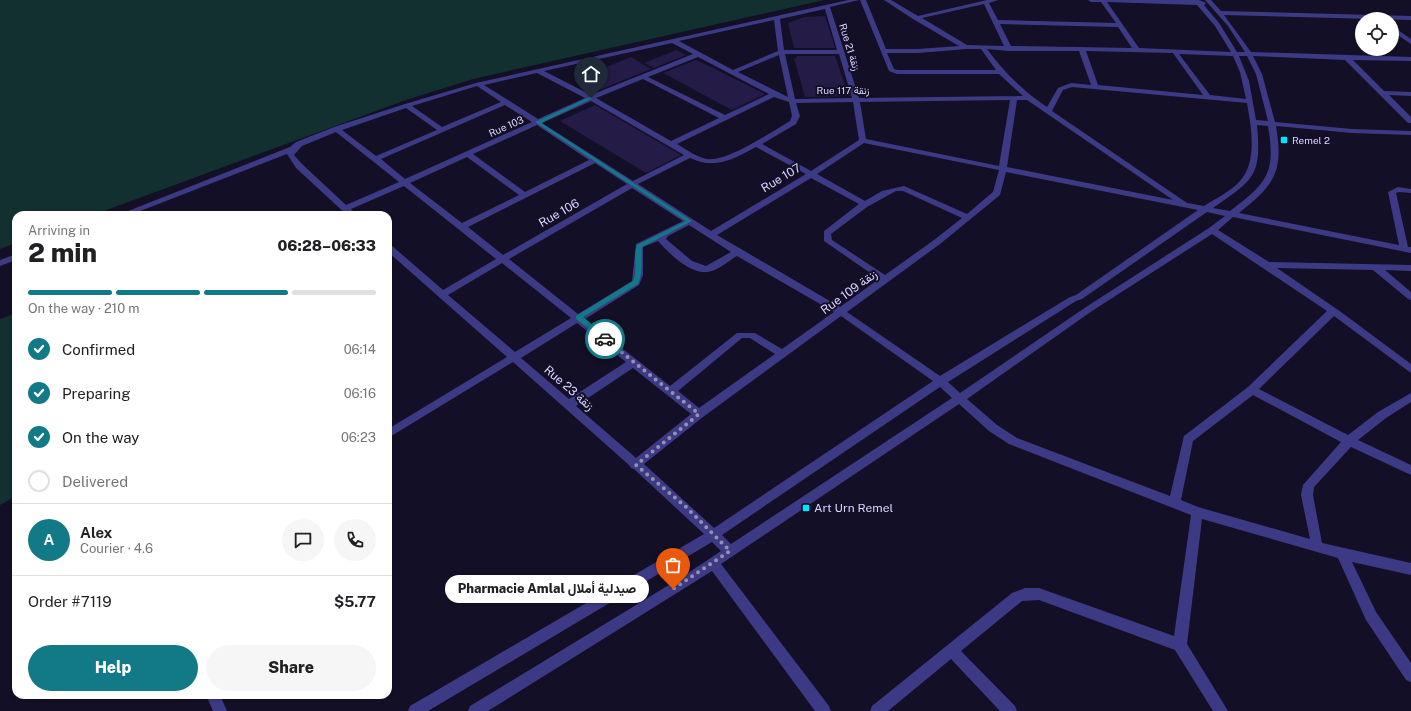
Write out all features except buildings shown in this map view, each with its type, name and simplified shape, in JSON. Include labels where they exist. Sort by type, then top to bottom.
[{"type":"street","points":[[132,211],[292,149],[299,144],[337,128],[478,84],[856,0]]},
{"type":"street","points":[[863,0],[882,51],[890,69],[893,71],[1001,72]]},
{"type":"street","points":[[888,0],[915,18],[966,47]]},
{"type":"street","points":[[915,18],[994,0]]},
{"type":"street","points":[[475,711],[686,581],[959,399],[1088,309],[1212,230],[1255,196],[1267,183],[1272,174],[1275,144],[1270,113],[1259,74],[1249,54],[1222,14],[1204,1],[1091,0]]},
{"type":"street","points":[[1103,0],[1137,50]]},
{"type":"street","points":[[415,711],[713,535],[941,382],[1073,299],[1079,297],[1242,184],[1249,175],[1253,166],[1254,156],[1252,122],[1243,72],[1234,54],[1208,13],[1204,1]]},
{"type":"street","points":[[986,2],[1009,49]]},
{"type":"street","name":"Rue 21 زنقة","points":[[827,6],[856,100],[864,141]]},
{"type":"street","points":[[1208,13],[1355,17]]},
{"type":"street","points":[[538,70],[591,98],[690,155],[704,161],[717,161],[756,144],[793,122],[796,116],[781,52],[777,17]]},
{"type":"street","points":[[1399,18],[1411,18]]},
{"type":"street","points":[[995,22],[1120,25]]},
{"type":"street","points":[[1399,33],[1411,42]]},
{"type":"street","name":"Rue 117 زنقة","points":[[672,40],[774,94],[792,101],[1029,98]]},
{"type":"street","points":[[882,51],[918,51],[966,47],[1009,49],[1137,50],[1411,59]]},
{"type":"street","points":[[983,48],[1001,72],[1029,98],[1186,206]]},
{"type":"street","points":[[1082,50],[1096,88]]},
{"type":"street","points":[[733,72],[781,52],[840,52]]},
{"type":"street","points":[[1175,52],[1208,97]]},
{"type":"street","name":"Rue 103","points":[[350,211],[405,182],[591,98],[699,54]]},
{"type":"street","points":[[1348,58],[1411,121]]},
{"type":"street","points":[[643,77],[725,118]]},
{"type":"street","points":[[478,84],[737,252],[841,312],[941,382],[993,428],[1013,441],[1197,512],[1342,554],[1411,570]]},
{"type":"street","points":[[1048,112],[1061,87],[1071,85],[1249,101]]},
{"type":"street","points":[[1383,93],[1411,94]]},
{"type":"street","points":[[671,144],[774,94]]},
{"type":"street","name":"Rue 109 زنقة","points":[[636,465],[699,414],[886,280],[997,193],[1003,168],[1014,98]]},
{"type":"street","points":[[376,159],[506,102]]},
{"type":"street","points":[[407,105],[442,130]]},
{"type":"street","points":[[1252,122],[1272,125],[1411,134]]},
{"type":"street","points":[[337,128],[699,414]]},
{"type":"street","points":[[864,141],[1407,250],[1392,192],[1398,190],[1411,191]]},
{"type":"street","name":"Rue 107","points":[[711,235],[864,141]]},
{"type":"street","points":[[756,144],[865,204]]},
{"type":"street","points":[[292,149],[290,155],[293,160],[347,211]]},
{"type":"street","points":[[468,154],[525,196]]},
{"type":"street","name":"Rue 106","points":[[442,294],[633,184],[690,155]]},
{"type":"street","points":[[462,228],[595,160]]},
{"type":"street","points":[[886,280],[828,241],[826,237],[827,233],[865,204],[893,189],[904,188],[967,217]]},
{"type":"street","points":[[392,432],[636,283],[639,277],[637,264],[639,246],[690,221]]},
{"type":"street","points":[[1212,230],[1269,265],[1411,369]]},
{"type":"street","points":[[665,234],[661,239],[664,242],[683,258],[701,270],[708,269],[737,252]]},
{"type":"street","name":"Rue 23 زنقة","points":[[392,250],[636,465],[685,506],[730,551]]},
{"type":"street","points":[[0,263],[12,258]]},
{"type":"street","points":[[1269,265],[1411,268]]},
{"type":"street","points":[[1375,267],[1411,297]]},
{"type":"street","points":[[1174,504],[1188,439],[1252,390],[1333,311]]},
{"type":"street","points":[[670,392],[740,335],[752,335],[783,354]]},
{"type":"street","points":[[569,405],[634,362]]},
{"type":"street","points":[[1252,390],[1349,441],[1411,470]]},
{"type":"street","points":[[1317,546],[1307,495],[1308,485],[1349,441],[1387,411],[1411,397]]},
{"type":"street","points":[[1180,645],[1197,512]]},
{"type":"street","points":[[1342,554],[1371,616],[1411,675]]},
{"type":"street","points":[[713,563],[824,711]]},
{"type":"street","points":[[877,711],[1017,597],[1031,593],[1039,594],[1180,645],[1221,711]]},
{"type":"street","points":[[951,650],[1010,711]]},
{"type":"street","points":[[215,699],[220,711]]},
{"type":"green space","points":[[0,0],[824,0],[473,79],[406,100],[104,211],[12,211],[12,244],[0,249]]},
{"type":"green space","points":[[12,314],[12,498],[0,505],[0,319]]},
{"type":"way so far","points":[[605,339],[699,414],[636,465],[685,506],[730,551],[673,589]]},
{"type":"place","name":"Remel 2","points":[[1284,140]]},
{"type":"place","name":"Art Urn Remel","points":[[806,508]]},
{"type":"place","name":"Pharmacie Amlal صيدلية أملال","points":[[673,589]]},
{"type":"route","points":[[591,98],[538,122],[690,221],[639,246],[637,264],[639,277],[636,283],[578,317],[605,339]]}]
